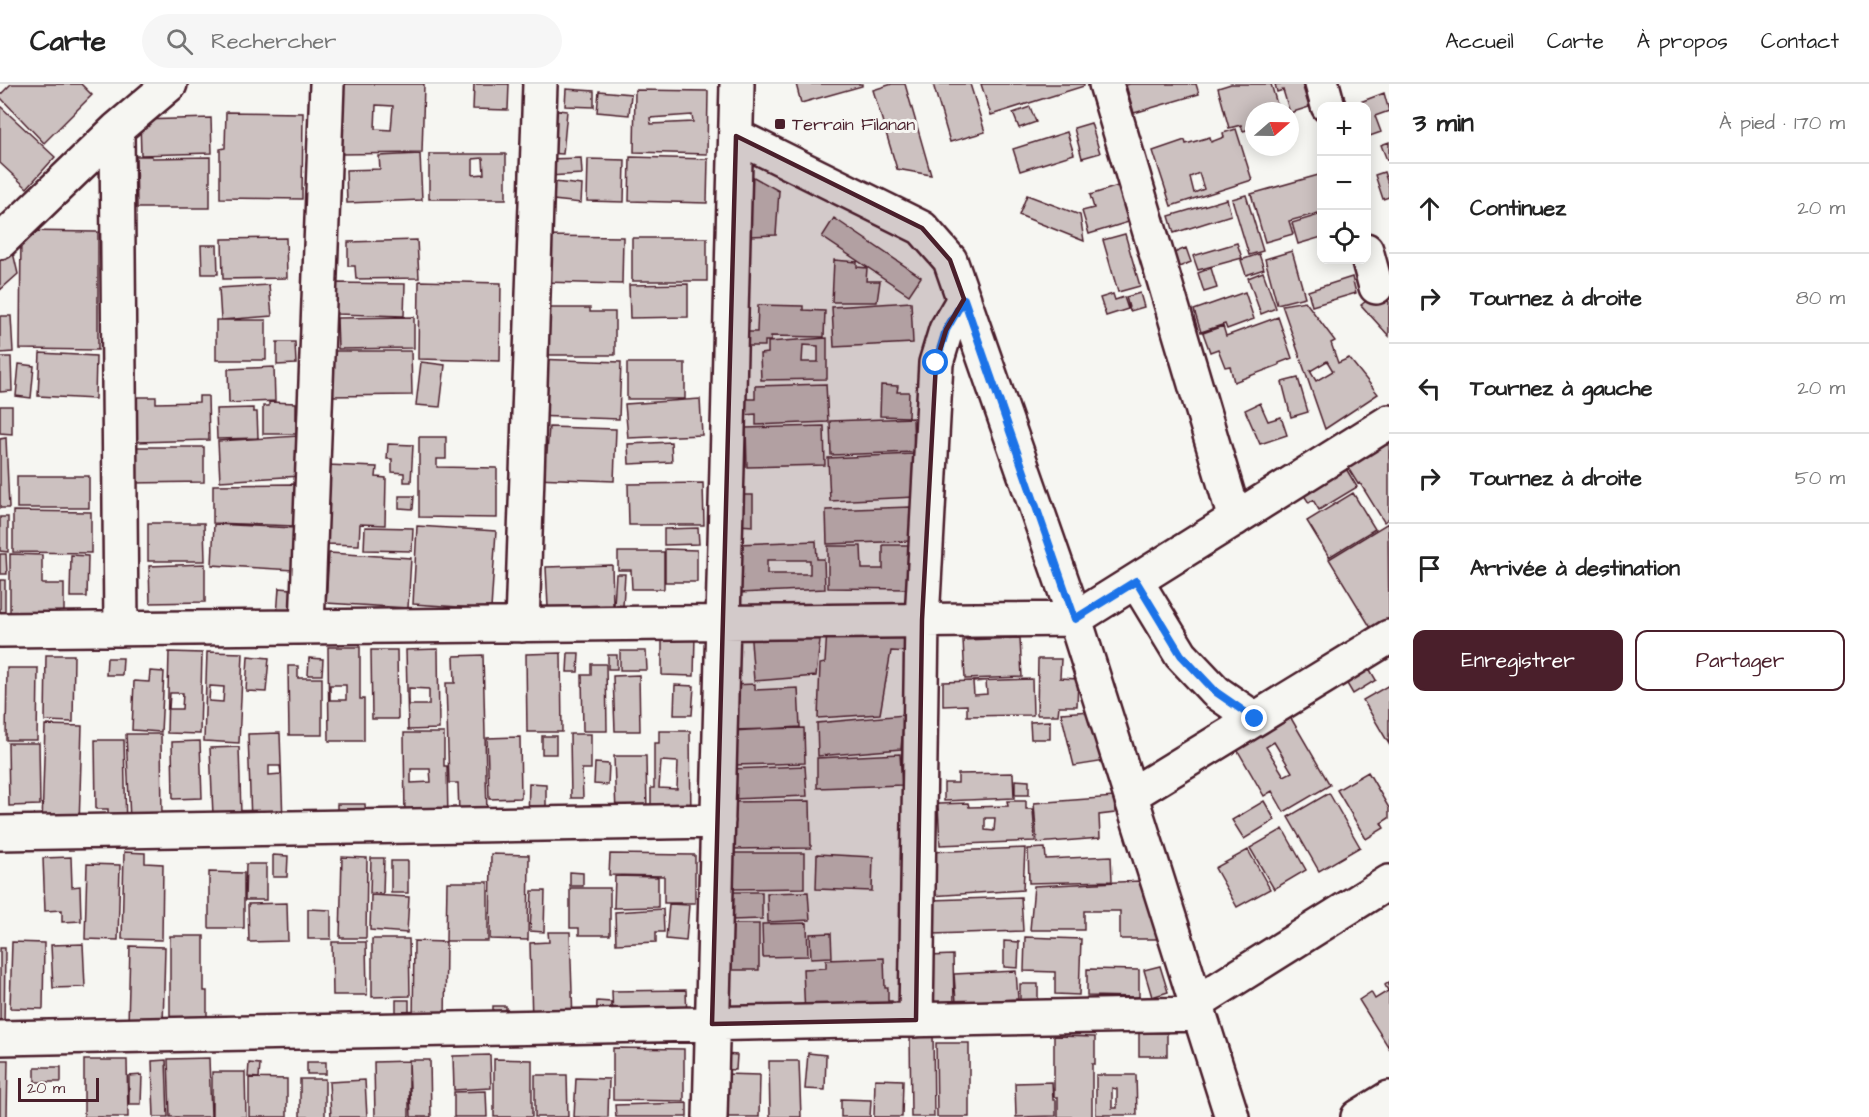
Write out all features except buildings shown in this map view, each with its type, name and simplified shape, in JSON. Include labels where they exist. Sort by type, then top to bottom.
[{"type":"street","points":[[0,242],[117,129],[170,84]]},
{"type":"street","points":[[307,627],[327,84]]},
{"type":"street","points":[[522,625],[540,84]]},
{"type":"street","points":[[710,1117],[737,84]]},
{"type":"street","points":[[1106,84],[1235,519]]},
{"type":"street","points":[[1322,84],[1327,102]]},
{"type":"street","points":[[117,129],[122,629]]},
{"type":"street","points":[[736,136],[922,228],[950,260],[1075,619],[1232,1117]]},
{"type":"street","points":[[1370,264],[1376,287]]},
{"type":"street","points":[[916,1020],[922,620],[936,363],[946,330],[964,299]]},
{"type":"street","points":[[0,630],[1075,619],[1389,422]]},
{"type":"street","points":[[1136,581],[1181,655],[1216,692],[1255,719]]},
{"type":"street","points":[[1131,795],[1389,638]]},
{"type":"street","points":[[0,833],[718,821]]},
{"type":"street","points":[[0,1038],[916,1020],[1198,1008],[1389,882]]},
{"type":"street","points":[[1358,1117],[1389,1098]]},
{"type":"highlighted area","points":[[736,136],[922,228],[950,260],[964,299],[946,330],[936,363],[922,620],[916,1020],[712,1024]]},
{"type":"place","name":"Terrain Filanan","points":[[780,124]]},
{"type":"route","points":[[936,363],[946,330],[964,299],[1075,619],[1136,581],[1181,655],[1216,692],[1255,719]]}]
